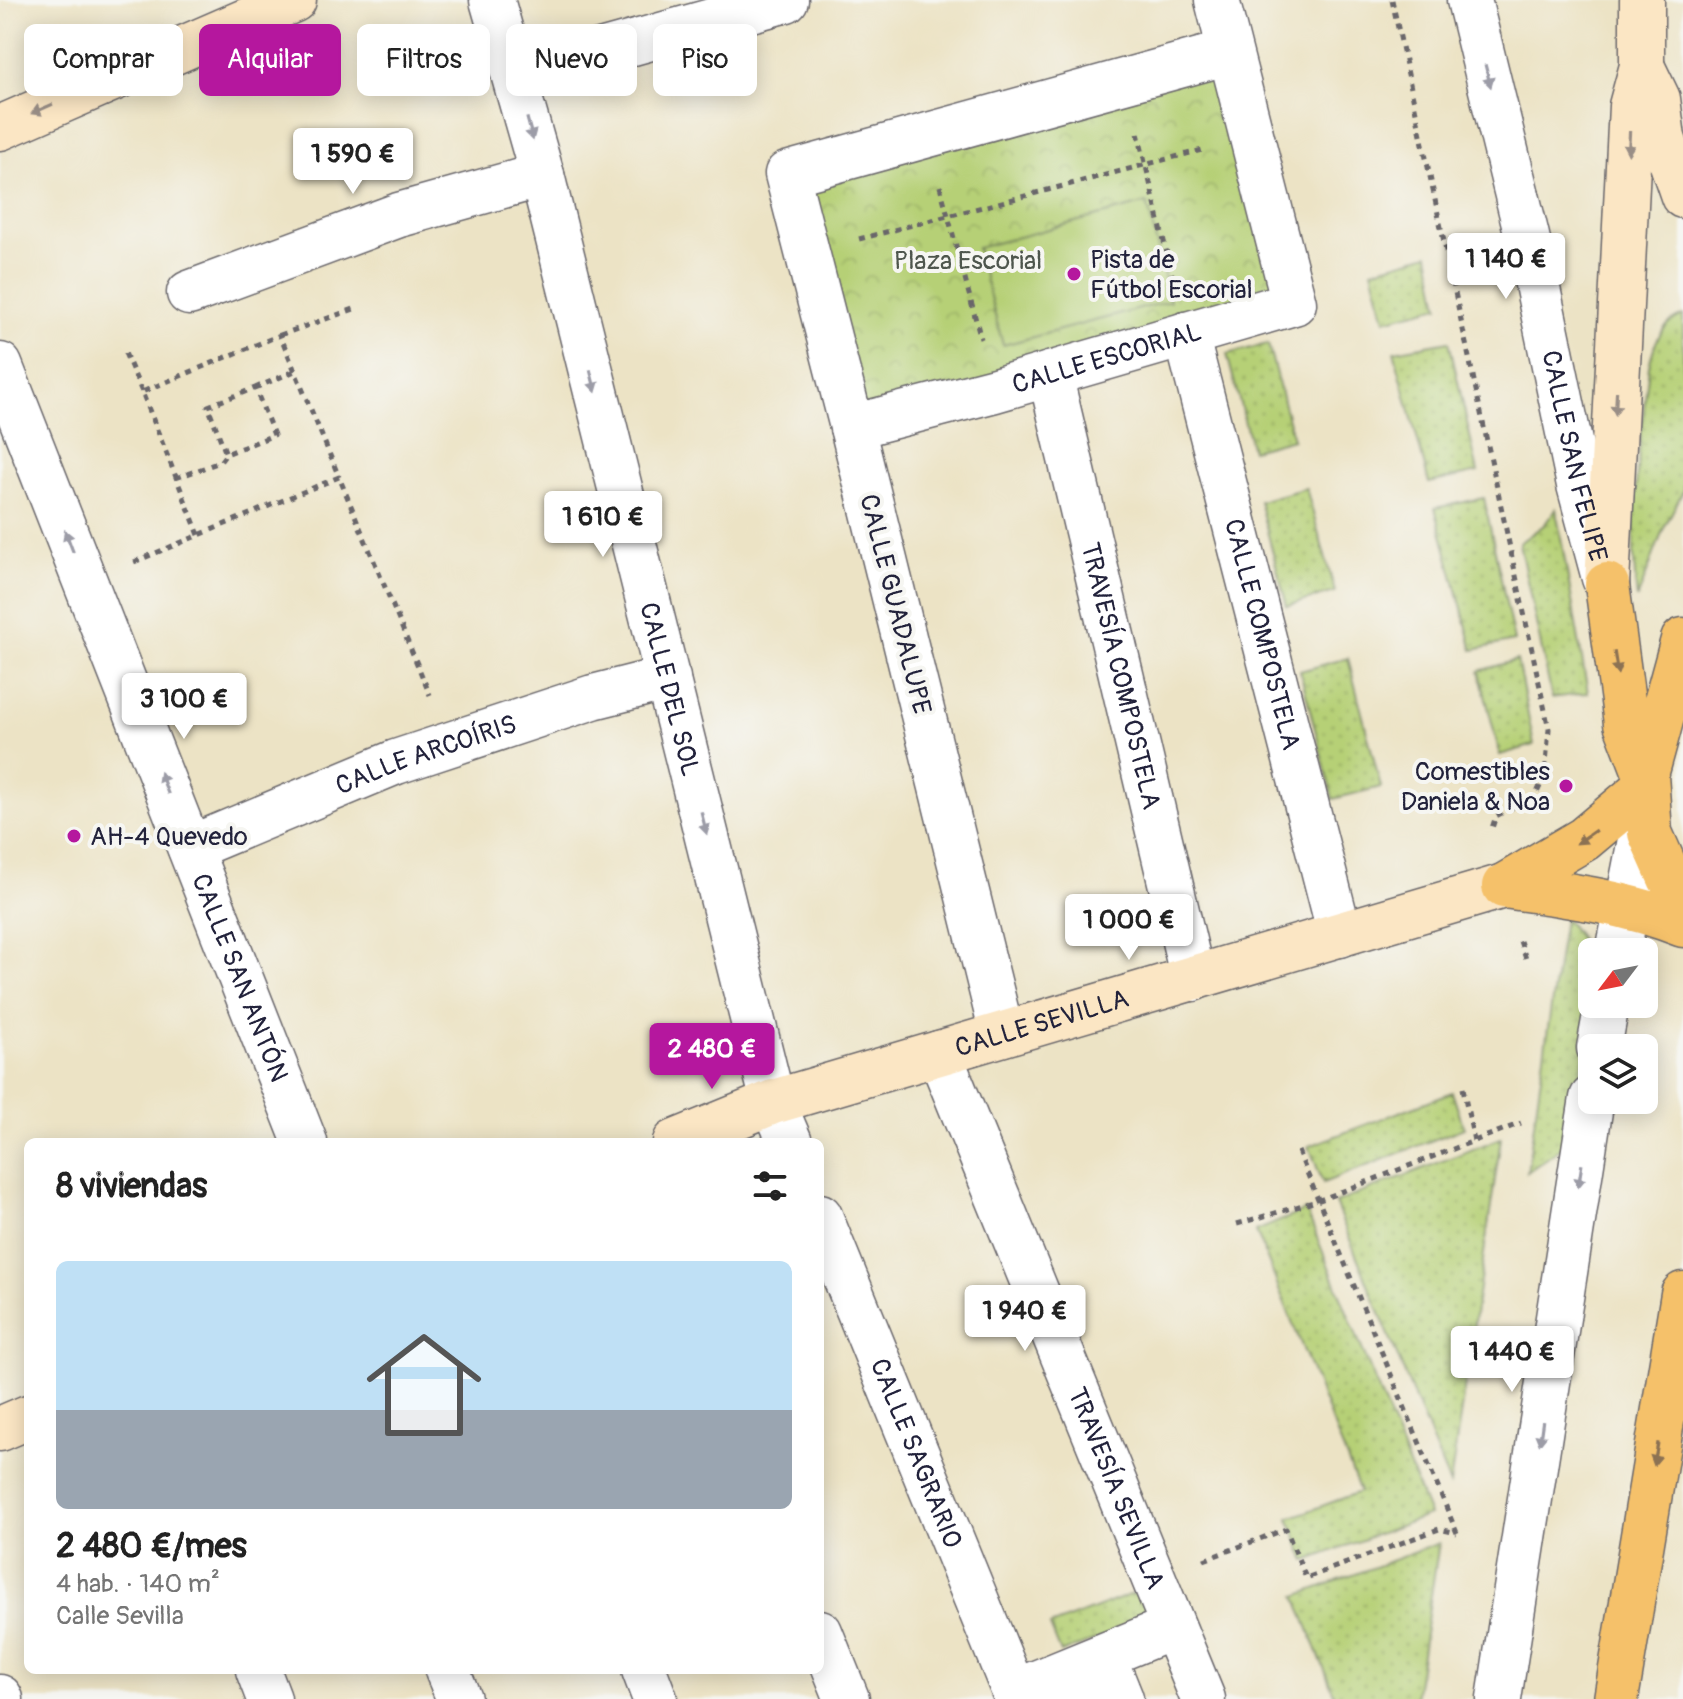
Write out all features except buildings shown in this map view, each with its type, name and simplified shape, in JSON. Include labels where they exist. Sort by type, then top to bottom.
[{"type":"highway","points":[[1504,886],[1679,916],[1650,833],[1646,789],[1626,723],[1607,585]]},
{"type":"highway","points":[[1504,886],[1584,839],[1646,789],[1683,640]]},
{"type":"highway","points":[[1616,1699],[1683,1294]]},
{"type":"main road","points":[[0,128],[294,0]]},
{"type":"main road","points":[[1607,585],[1631,106],[1642,66],[1642,0]]},
{"type":"main road","points":[[1642,66],[1658,99],[1663,138],[1683,194]]},
{"type":"main road","name":"CALLE SEVILLA","points":[[685,1138],[773,1102],[1504,886]]},
{"type":"main road","points":[[0,1429],[24,1419]]},
{"type":"street","name":"CALLE DEL SOL","points":[[492,0],[506,46]]},
{"type":"street","points":[[637,42],[786,0]]},
{"type":"street","name":"CALLE ESCORIAL","points":[[852,427],[995,390],[1294,303],[1217,0]]},
{"type":"street","name":"CALLE SAN FELIPE","points":[[1469,0],[1527,236],[1579,485],[1607,585]]},
{"type":"street","points":[[926,135],[1229,52]]},
{"type":"street","name":"CALLE DEL SOL","points":[[520,96],[773,1102]]},
{"type":"street","name":"CALLE GUADALUPE","points":[[926,135],[787,174],[1002,1034]]},
{"type":"street","points":[[189,293],[399,215],[542,175]]},
{"type":"street","name":"CALLE COMPOSTELA","points":[[1186,334],[1340,935]]},
{"type":"street","name":"CALLE SAN ANTÓN","points":[[0,365],[303,1138]]},
{"type":"street","name":"TRAVESÍA COMPOSTELA","points":[[1050,374],[1193,979]]},
{"type":"street","name":"CALLE ARCOÍRIS","points":[[190,848],[396,762],[593,697],[668,678]]},
{"type":"street","points":[[1621,938],[1646,789]]},
{"type":"street","name":"TRAVESÍA SEVILLA","points":[[939,1053],[1203,1699]]},
{"type":"street","points":[[773,1102],[788,1138]]},
{"type":"street","points":[[1499,1699],[1590,1114]]},
{"type":"street","name":"CALLE SAGRARIO","points":[[824,1226],[1005,1695]]},
{"type":"street","points":[[1064,1699],[1117,1676],[1173,1627]]},
{"type":"street","points":[[824,1642],[847,1699]]},
{"type":"street","points":[[260,1674],[269,1699]]},
{"type":"street","points":[[449,1674],[459,1699]]},
{"type":"street","points":[[646,1674],[655,1699]]},
{"type":"street","points":[[1005,1695],[1117,1676]]},
{"type":"path","points":[[1392,0],[1549,729],[1545,775],[1536,795],[1496,816],[1491,827],[1491,840],[1504,886]]},
{"type":"path","points":[[1125,81],[1186,334]]},
{"type":"path","points":[[926,135],[995,390]]},
{"type":"path","points":[[808,253],[1250,137]]},
{"type":"path","points":[[142,392],[280,335],[357,308]]},
{"type":"path","points":[[280,335],[451,743]]},
{"type":"path","points":[[125,353],[199,535]]},
{"type":"path","points":[[226,454],[208,406],[295,371]]},
{"type":"path","points":[[176,478],[220,462],[226,454],[274,435],[255,388]]},
{"type":"path","points":[[86,583],[339,477]]},
{"type":"path","points":[[1463,1088],[1474,1141]]},
{"type":"path","points":[[1237,1224],[1317,1201],[1521,1123]]},
{"type":"path","points":[[1155,1579],[1286,1529],[1306,1578],[1439,1529],[1457,1533],[1298,1151]]},
{"type":"green space","name":"Plaza Escorial","points":[[1229,52],[1294,303],[852,427],[787,174]]},
{"type":"green space","name":"Pista de Fútbol Escorial","points":[[1147,203],[1170,301],[1003,345],[977,248]]},
{"type":"green space","points":[[1429,254],[1439,306],[1385,320],[1372,270]]},
{"type":"green space","points":[[1683,315],[1683,491],[1664,528],[1637,599],[1634,511],[1649,366],[1660,335]]},
{"type":"green space","points":[[1449,341],[1478,472],[1429,483],[1394,351]]},
{"type":"green space","points":[[1268,344],[1293,439],[1252,450],[1227,354]]},
{"type":"green space","points":[[1306,488],[1335,592],[1287,606],[1259,501]]},
{"type":"green space","points":[[1484,498],[1514,641],[1473,650],[1435,508]]},
{"type":"green space","points":[[1556,509],[1588,693],[1552,698],[1519,543],[1544,525]]},
{"type":"green space","points":[[1348,658],[1381,787],[1333,799],[1300,671]]},
{"type":"green space","points":[[1517,660],[1534,745],[1500,755],[1479,671]]},
{"type":"green space","points":[[1564,918],[1579,938],[1578,1018],[1588,1018],[1586,1034],[1578,1034],[1578,1100],[1573,1140],[1527,1172]]},
{"type":"green space","points":[[1452,1092],[1464,1128],[1323,1183],[1309,1146]]},
{"type":"green space","points":[[1501,1138],[1450,1485],[1335,1203]]},
{"type":"green space","points":[[1306,1210],[1429,1515],[1306,1561],[1289,1518],[1360,1492],[1256,1231]]},
{"type":"green space","points":[[1439,1543],[1415,1699],[1336,1699],[1296,1596]]},
{"type":"green space","points":[[1140,1591],[1151,1619],[1061,1653],[1050,1626]]},
{"type":"place","name":"Pista de Fútbol Escorial","points":[[1074,274]]},
{"type":"place","name":"Comestibles Daniela & Noa","points":[[1566,786]]},
{"type":"place","name":"AH-4 Quevedo","points":[[74,836]]}]
